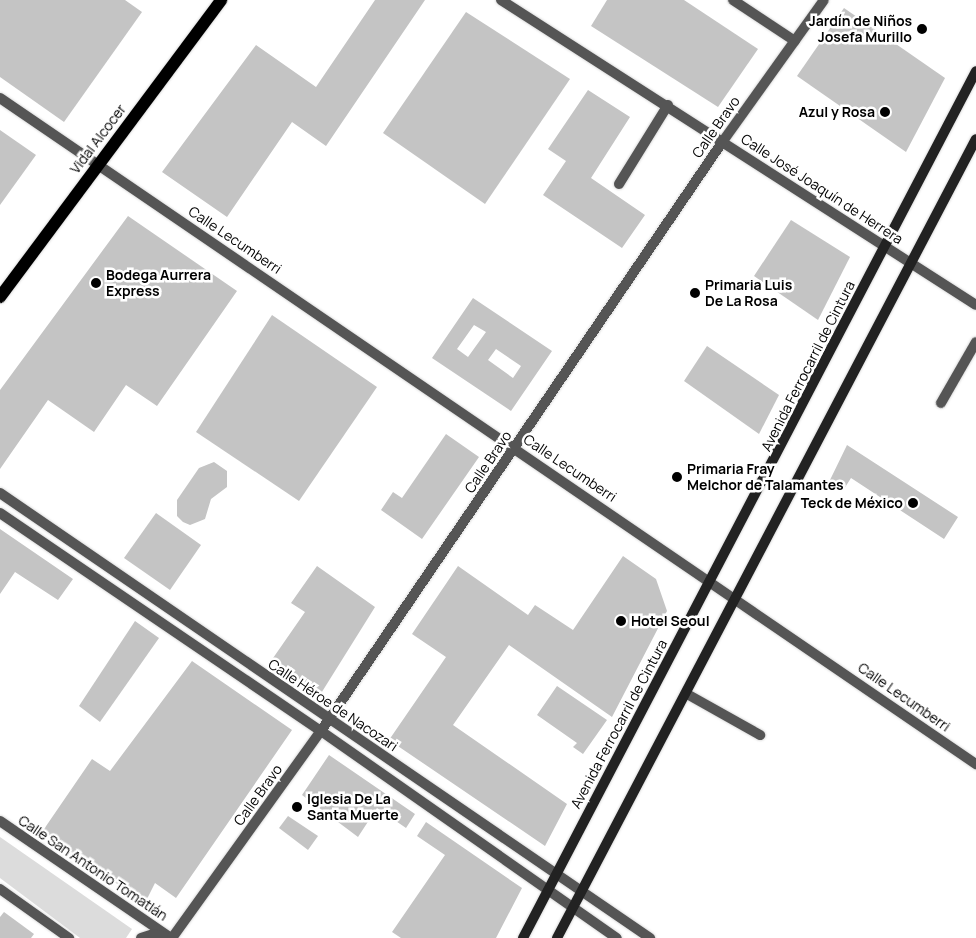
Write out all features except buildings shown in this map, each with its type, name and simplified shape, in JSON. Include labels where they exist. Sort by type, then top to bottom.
[{"type":"main road","name":"Vidal Alcocer","points":[[0,297],[221,0]]},
{"type":"street","name":"Calle José Joaquín de Herrera","points":[[501,0],[668,105],[885,248],[976,305]]},
{"type":"street","points":[[733,0],[795,41]]},
{"type":"street","name":"Calle Bravo","points":[[171,938],[321,731],[723,141],[824,0]]},
{"type":"street","name":"Avenida Ferrocarril de Cintura","points":[[524,938],[555,873],[712,581],[976,70]]},
{"type":"street","name":"Calle Lecumberri","points":[[0,98],[737,598],[976,764]]},
{"type":"street","points":[[619,184],[668,105]]},
{"type":"street","points":[[557,938],[687,694],[976,139]]},
{"type":"street","points":[[941,403],[976,342]]},
{"type":"street","name":"Calle Héroe de Nacozari","points":[[0,493],[128,584],[330,718],[650,938]]},
{"type":"street","name":"Calle Héroe de Nacozari","points":[[0,513],[321,731],[616,938]]},
{"type":"street","points":[[687,694],[760,735]]},
{"type":"street","name":"Calle San Antonio Tomatlán","points":[[0,821],[171,938]]},
{"type":"street","points":[[0,889],[69,938]]},
{"type":"street","points":[[141,938],[152,934],[171,938]]},
{"type":"shaded area","points":[[0,837],[132,929],[126,938],[80,938],[0,878]]},
{"type":"place","name":"Jardín de Niños Josefa Murillo","points":[[922,29]]},
{"type":"place","name":"Azul y Rosa","points":[[885,112]]},
{"type":"place","name":"Bodega Aurrera Express","points":[[96,283]]},
{"type":"place","name":"Primaria Luis De La Rosa","points":[[695,293]]},
{"type":"place","name":"Primaria Fray Melchor de Talamantes","points":[[677,477]]},
{"type":"place","name":"Teck de México","points":[[913,503]]},
{"type":"place","name":"Hotel Seoul","points":[[621,621]]},
{"type":"place","name":"Iglesia De La Santa Muerte","points":[[297,807]]}]
